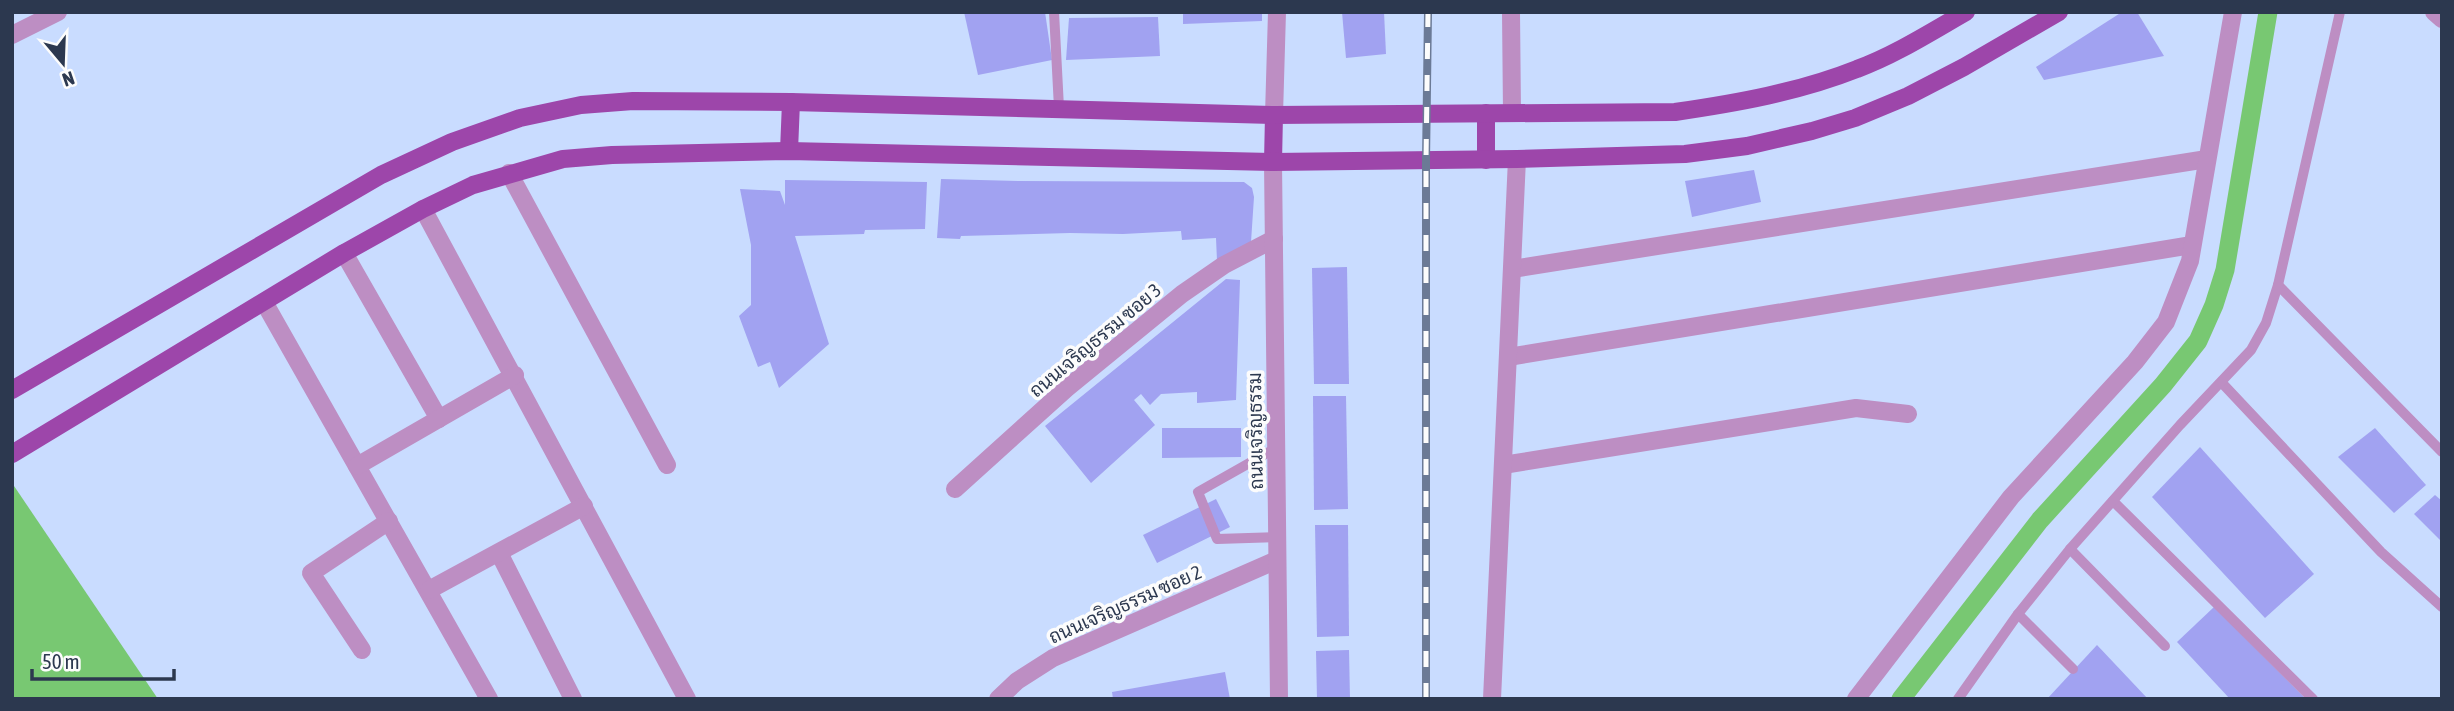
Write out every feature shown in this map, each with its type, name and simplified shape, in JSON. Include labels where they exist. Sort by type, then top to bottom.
[{"type":"main road","points":[[12,390],[380,175],[452,142],[520,118],[581,105],[634,100],[791,102],[1274,115],[1675,112],[1740,103],[1801,88],[1858,69],[1966,12]]},
{"type":"main road","points":[[12,454],[344,253],[423,209],[473,185],[564,159],[789,151],[1273,162],[1486,160],[1685,154],[1747,146],[1855,118],[1908,96],[2033,19],[2059,12]]},
{"type":"main road","points":[[789,151],[791,102]]},
{"type":"main road","points":[[1486,113],[1486,160]]},
{"type":"main road","points":[[1273,162],[1274,115]]},
{"type":"street","points":[[12,35],[58,12]]},
{"type":"street","points":[[1274,115],[1277,12]]},
{"type":"street","points":[[1511,12],[1511,113]]},
{"type":"street","points":[[1856,699],[2011,497],[2135,362],[2166,322],[2179,292],[2192,245],[2233,12]]},
{"type":"street","points":[[2434,12],[2442,19]]},
{"type":"street","points":[[1493,699],[1517,159]]},
{"type":"street","points":[[1512,269],[2207,159]]},
{"type":"street","name":"ถนนเจริญธรรม","points":[[1273,162],[1279,699]]},
{"type":"street","points":[[509,173],[667,465]]},
{"type":"street","points":[[423,209],[687,699]]},
{"type":"street","name":"ถนนเจริญธรรม ซอย 3","points":[[955,489],[1067,388],[1182,294],[1224,265],[1274,239]]},
{"type":"street","points":[[1508,357],[2192,245]]},
{"type":"street","points":[[344,253],[439,419]]},
{"type":"street","points":[[264,302],[489,699]]},
{"type":"street","points":[[357,466],[514,376]]},
{"type":"street","points":[[1503,465],[1856,408],[1908,414]]},
{"type":"street","points":[[429,590],[584,506]]},
{"type":"street","points":[[362,650],[311,573],[389,521]]},
{"type":"street","points":[[499,553],[573,699]]},
{"type":"street","name":"ถนนเจริญธรรม ซอย 2","points":[[998,699],[1017,681],[1053,658],[1277,560]]},
{"type":"lane","points":[[1054,12],[1059,108]]},
{"type":"lane","points":[[1958,699],[2018,614],[2070,550],[2180,425],[2251,351],[2266,323],[2278,285],[2340,12]]},
{"type":"lane","points":[[2278,285],[2442,453]]},
{"type":"lane","points":[[2222,383],[2381,552],[2442,607]]},
{"type":"lane","points":[[1276,448],[1198,492],[1217,539],[1277,537]]},
{"type":"lane","points":[[2113,501],[2313,699]]},
{"type":"lane","points":[[2070,550],[2165,646]]},
{"type":"lane","points":[[2018,614],[2073,669]]},
{"type":"shaded area","points":[[12,483],[158,699],[12,699]]},
{"type":"building","points":[[964,12],[1045,12],[1052,60],[978,75]]},
{"type":"building","points":[[1183,12],[1262,12],[1262,21],[1183,24]]},
{"type":"building","points":[[1342,12],[1384,12],[1386,54],[1346,58]]},
{"type":"building","points":[[2122,12],[2137,12],[2164,56],[2044,80],[2036,67]]},
{"type":"building","points":[[1158,17],[1160,56],[1066,60],[1069,18]]},
{"type":"building","points":[[1754,170],[1761,202],[1692,217],[1685,181]]},
{"type":"building","points":[[941,179],[1244,182],[1252,188],[1254,197],[1251,242],[1217,261],[1216,238],[1182,240],[1181,231],[937,238]]},
{"type":"building","points":[[785,180],[927,182],[925,229],[865,230],[864,234],[795,236],[829,344],[779,388],[770,362],[758,367],[739,316],[751,305],[751,245],[740,189],[780,191],[785,205]]},
{"type":"building","points":[[1347,267],[1349,384],[1314,384],[1312,268]]},
{"type":"building","points":[[1226,279],[1240,280],[1236,400],[1197,403],[1197,392],[1161,394],[1150,405],[1141,394],[1134,400],[1155,425],[1091,483],[1045,426]]},
{"type":"building","points":[[1313,396],[1346,396],[1348,509],[1314,510]]},
{"type":"building","points":[[1162,428],[1241,428],[1241,457],[1162,458]]},
{"type":"building","points":[[2375,428],[2426,485],[2394,513],[2338,457]]},
{"type":"building","points":[[2200,447],[2314,574],[2265,618],[2152,497]]},
{"type":"building","points":[[2435,495],[2442,501],[2442,542],[2414,514]]},
{"type":"building","points":[[1216,499],[1230,527],[1157,563],[1143,535]]},
{"type":"building","points":[[1315,525],[1348,525],[1349,636],[1317,637]]},
{"type":"building","points":[[2214,607],[2306,699],[2230,699],[2177,642]]},
{"type":"building","points":[[2097,645],[2148,699],[2047,699]]},
{"type":"building","points":[[1349,650],[1350,699],[1317,699],[1316,651]]},
{"type":"building","points":[[1225,672],[1230,699],[1113,699],[1112,692]]},
{"type":"waterway","points":[[1901,699],[2040,520],[2163,385],[2198,341],[2214,305],[2225,270],[2268,12]]},
{"type":"railway","points":[[1426,699],[1428,12]]}]
